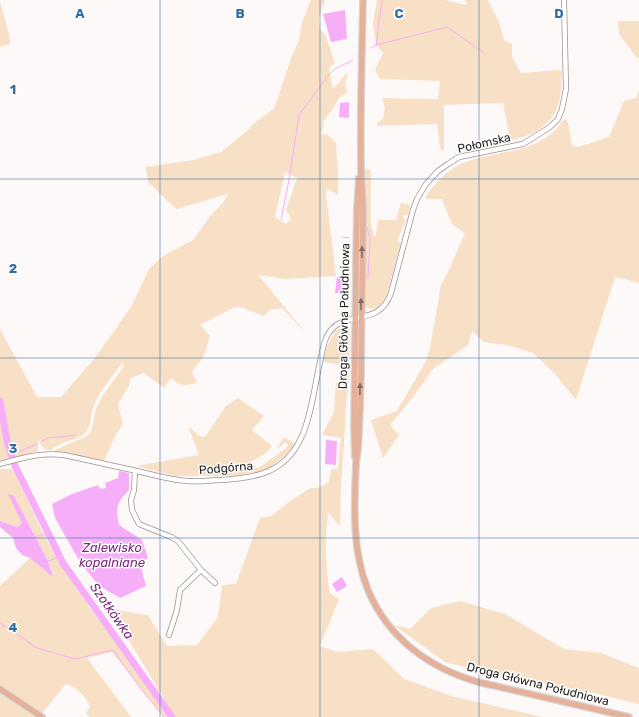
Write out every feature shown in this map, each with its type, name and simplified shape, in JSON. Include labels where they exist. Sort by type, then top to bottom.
[{"type":"main road","name":"Droga Główna Południowa","points":[[363,0],[360,170],[357,208],[354,427],[356,463],[356,531],[361,570],[368,590],[376,607],[389,626],[405,643],[430,662],[461,677],[491,686],[629,717]]},
{"type":"main road","name":"Droga Główna Południowa","points":[[356,463],[359,428],[363,212],[360,170]]},
{"type":"main road","points":[[0,689],[42,717]]},
{"type":"street","name":"Połomska","points":[[320,365],[326,340],[332,329],[339,323],[377,313],[387,303],[417,200],[426,184],[438,171],[459,157],[523,144],[550,127],[558,119],[562,109],[566,89],[564,0]]},
{"type":"street","name":"Podgórna","points":[[2,463],[20,458],[51,453],[189,481],[252,477],[261,475],[277,466],[293,453],[306,428],[320,365]]},
{"type":"street","points":[[135,471],[134,490],[131,500],[132,510],[139,524],[178,541],[201,570],[215,583]]},
{"type":"street","points":[[169,635],[177,610],[180,590],[201,570]]},
{"type":"shaded area","points":[[311,0],[325,0],[318,21],[320,29],[325,34],[335,63],[329,67],[333,89],[348,72],[345,85],[347,91],[339,98],[323,122],[324,126],[321,134],[328,135],[336,143],[338,195],[327,189],[326,194],[336,276],[285,279],[258,275],[307,334],[282,308],[270,310],[264,316],[243,308],[235,307],[200,325],[210,336],[204,356],[192,372],[197,383],[183,385],[171,378],[164,388],[144,373],[131,378],[129,386],[118,404],[123,424],[115,436],[104,461],[56,452],[55,450],[87,436],[91,432],[96,409],[103,395],[124,366],[122,363],[99,396],[92,411],[88,429],[84,434],[80,437],[59,444],[51,450],[44,449],[38,440],[38,451],[0,461],[0,329],[37,397],[61,397],[94,359],[115,330],[132,305],[149,269],[163,256],[193,240],[228,194],[176,209],[148,182],[146,167],[194,160],[221,152],[258,120],[274,109],[299,40],[302,22]],"holes":[[[285,172],[297,178],[286,210],[291,219],[286,224],[275,217]]]},
{"type":"shaded area","points":[[377,0],[444,0],[466,5],[466,0],[488,0],[499,22],[504,40],[512,44],[512,57],[521,73],[562,71],[560,99],[550,120],[544,126],[531,134],[510,140],[503,103],[444,105],[444,149],[442,152],[437,124],[377,126],[377,123],[383,118],[385,109],[382,98],[438,99],[440,81],[380,79],[375,70],[383,53],[376,44],[373,23]]},
{"type":"shaded area","points":[[0,2],[9,34],[10,44],[0,47]]},
{"type":"shaded area","points":[[618,21],[639,21],[639,58],[637,58],[619,34]]},
{"type":"shaded area","points":[[639,90],[639,283],[615,277],[576,400],[555,374],[533,353],[511,346],[484,342],[472,331],[468,345],[433,369],[390,425],[399,435],[383,458],[371,420],[397,411],[425,363],[430,348],[441,285],[465,233],[453,225],[442,199],[426,199],[426,196],[440,179],[457,166],[471,160],[514,150],[541,141],[553,132],[564,119],[567,120],[572,146],[579,147],[609,137],[624,101],[636,98]]},
{"type":"shaded area","points":[[365,169],[371,170],[371,225],[374,236],[376,235],[378,220],[396,220],[401,203],[410,205],[408,215],[403,215],[403,218],[406,220],[397,241],[401,243],[386,297],[377,308],[369,309],[365,305]]},
{"type":"shaded area","points":[[344,326],[350,328],[349,379],[341,484],[340,527],[328,512],[326,532],[326,563],[330,593],[339,599],[320,646],[338,652],[373,649],[404,679],[451,696],[543,717],[175,717],[110,609],[148,615],[167,646],[197,645],[218,617],[222,585],[236,584],[260,518],[271,516],[310,488],[318,488],[329,482],[331,469],[338,469],[341,438],[322,435],[334,412],[336,382],[341,382],[343,365],[323,362],[327,346],[335,331]]},
{"type":"shaded area","points":[[238,398],[264,416],[252,430],[272,446],[266,453],[251,462],[253,467],[258,468],[285,449],[288,445],[285,442],[276,449],[284,437],[295,444],[286,455],[272,466],[259,473],[240,476],[175,476],[136,466],[199,455],[188,426],[199,436],[205,437],[226,406]]},
{"type":"shaded area","points":[[0,469],[11,469],[14,472],[53,551],[89,607],[171,717],[163,717],[112,652],[87,658],[131,717],[90,717],[86,714],[90,706],[86,699],[77,689],[66,684],[42,713],[0,686],[0,586],[30,558],[53,576],[48,561],[14,496],[22,523],[17,527],[0,521]]},
{"type":"shaded area","points":[[460,601],[505,614],[564,649],[601,653],[639,668],[639,704],[598,694],[487,673],[445,662],[394,625],[410,629],[431,608]]},
{"type":"shaded area","points":[[0,693],[37,717],[0,717]]},
{"type":"water","points":[[345,10],[347,39],[331,42],[323,14]]},
{"type":"water","points":[[349,102],[349,118],[339,117],[340,103]]},
{"type":"water","points":[[337,277],[344,277],[345,293],[335,293]]},
{"type":"water","points":[[326,440],[337,441],[336,465],[325,464]]},
{"type":"water","name":"Zalewisko kopalniane","points":[[119,471],[129,473],[129,490],[118,505],[117,513],[119,525],[142,540],[148,558],[140,563],[146,586],[120,598],[98,585],[80,562],[55,518],[52,504],[72,494],[98,485],[100,489],[106,488],[105,483],[118,478]]},
{"type":"water","name":"Zalewisko kopalniane","points":[[8,494],[14,496],[48,561],[53,577],[30,558],[22,555],[16,548],[13,538],[0,527],[0,521],[17,527],[22,523]]},
{"type":"water","points":[[342,577],[347,586],[337,592],[332,584]]},
{"type":"waterway","points":[[376,45],[382,0]]},
{"type":"waterway","points":[[371,48],[376,45],[447,27],[484,53]]},
{"type":"waterway","points":[[281,220],[299,115],[327,77],[335,69],[353,60]]},
{"type":"waterway","points":[[367,227],[370,238],[368,278]]},
{"type":"waterway","points":[[343,237],[349,238]]},
{"type":"waterway","points":[[344,279],[349,276]]},
{"type":"waterway","name":"Szotkówka","points":[[0,401],[7,441],[15,466],[63,563],[172,717]]},
{"type":"waterway","points":[[42,441],[48,438],[76,435]]},
{"type":"waterway","points":[[11,455],[37,444]]},
{"type":"waterway","points":[[35,537],[48,533]]},
{"type":"waterway","points":[[48,561],[60,557]]},
{"type":"waterway","points":[[0,623],[37,648],[75,659],[113,650],[141,689],[164,717]]}]
